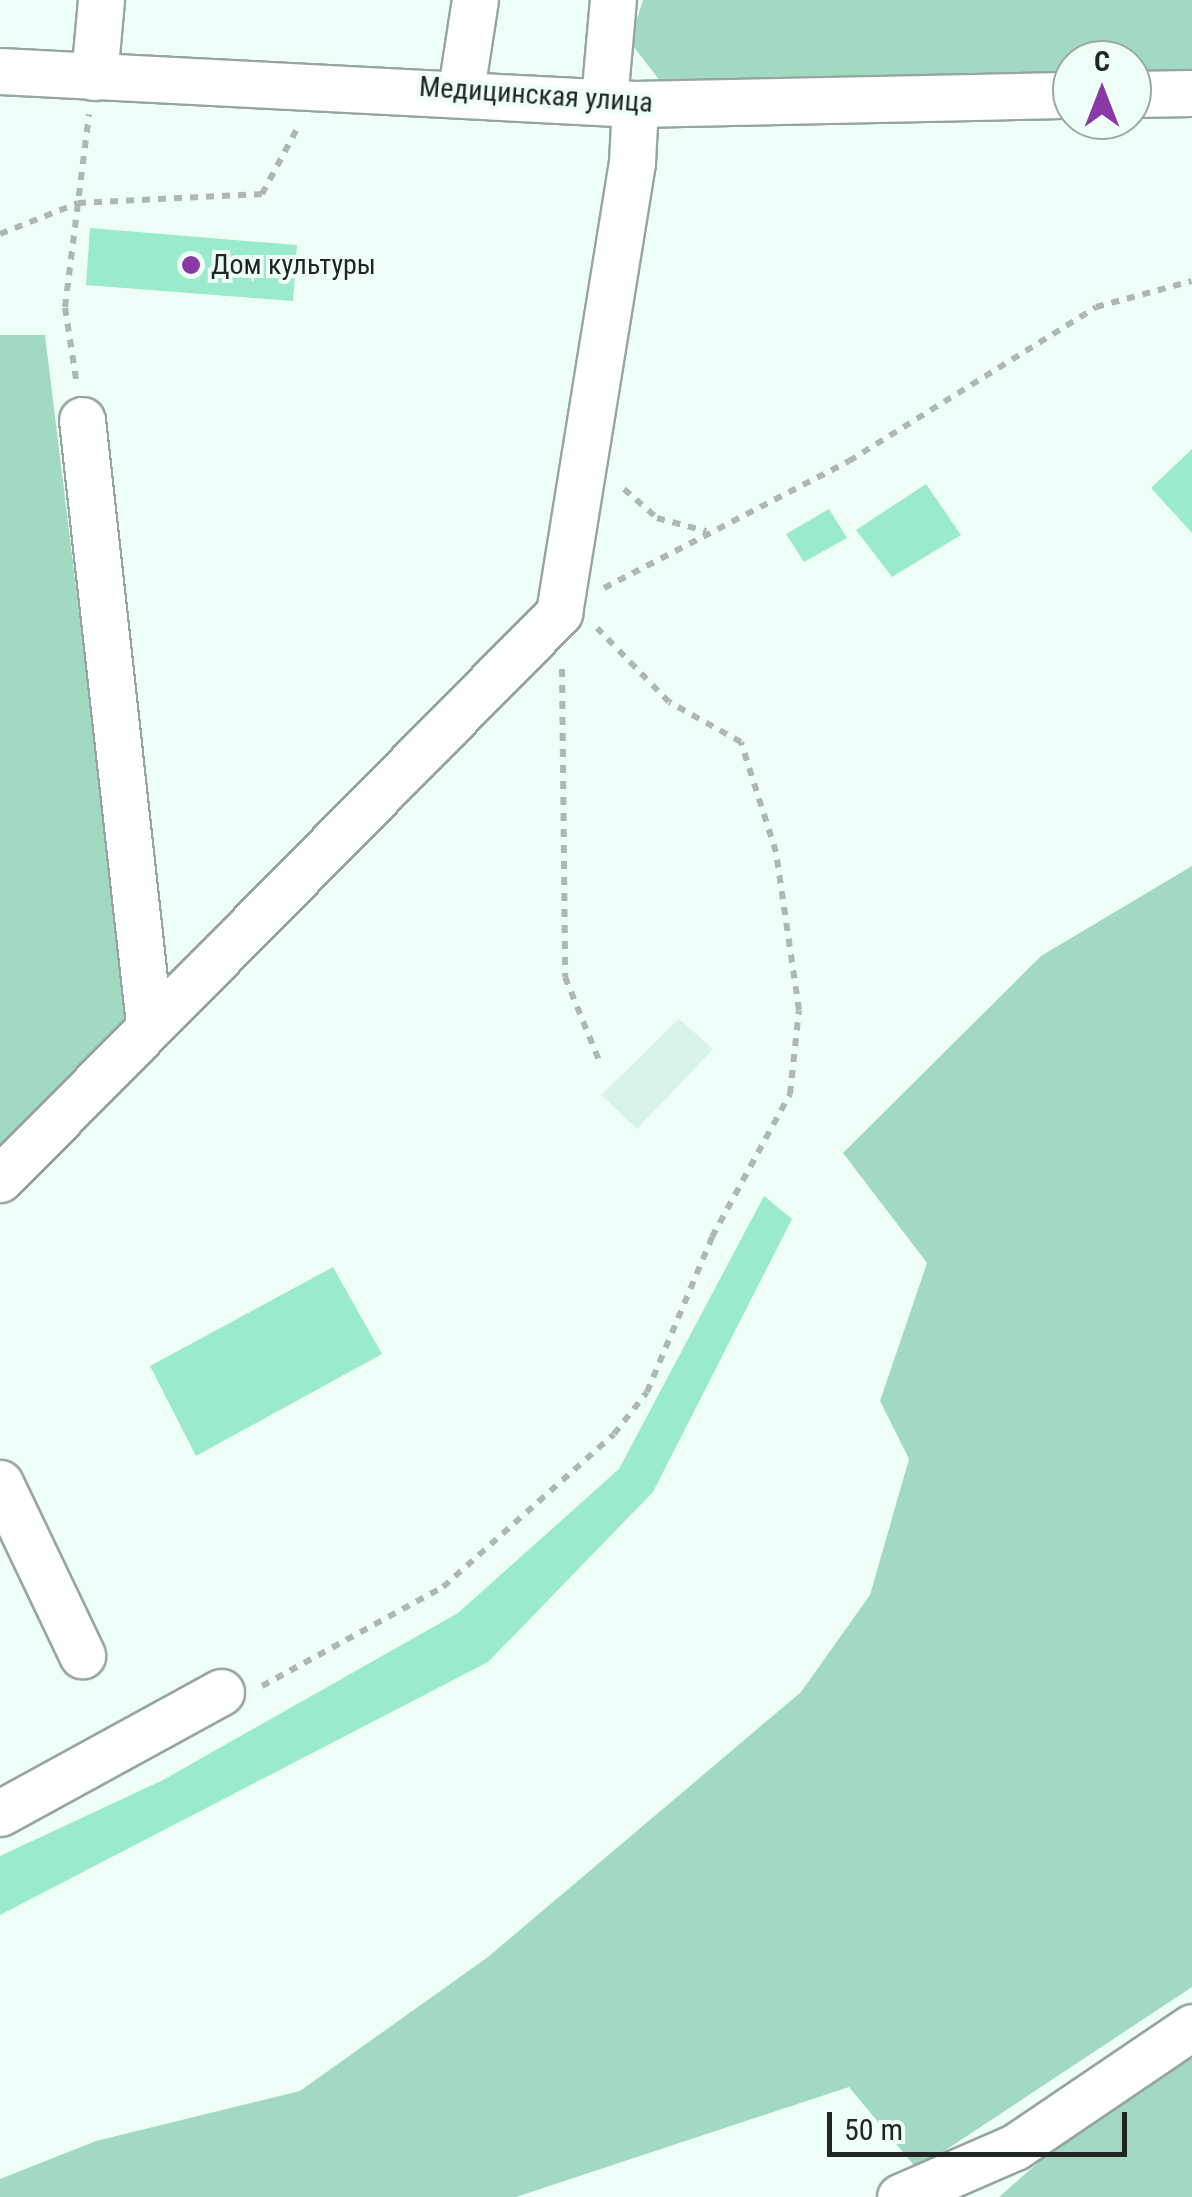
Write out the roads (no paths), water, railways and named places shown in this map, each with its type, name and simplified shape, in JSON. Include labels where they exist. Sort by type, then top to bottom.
[{"type":"street","points":[[94,77],[101,0]]},
{"type":"street","points":[[461,90],[475,0]]},
{"type":"street","points":[[0,1179],[559,613],[632,162],[619,102],[613,0]]},
{"type":"street","name":"Медицинская улица","points":[[0,71],[324,82],[619,102],[1052,95]]},
{"type":"street","points":[[1152,94],[1192,93]]},
{"type":"street","points":[[82,420],[149,1024]]},
{"type":"street","points":[[0,1483],[82,1655]]},
{"type":"street","points":[[0,1813],[222,1692]]},
{"type":"street","points":[[900,2197],[1015,2146],[1192,2027]]},
{"type":"place","name":"Дом культуры","points":[[191,265]]}]
